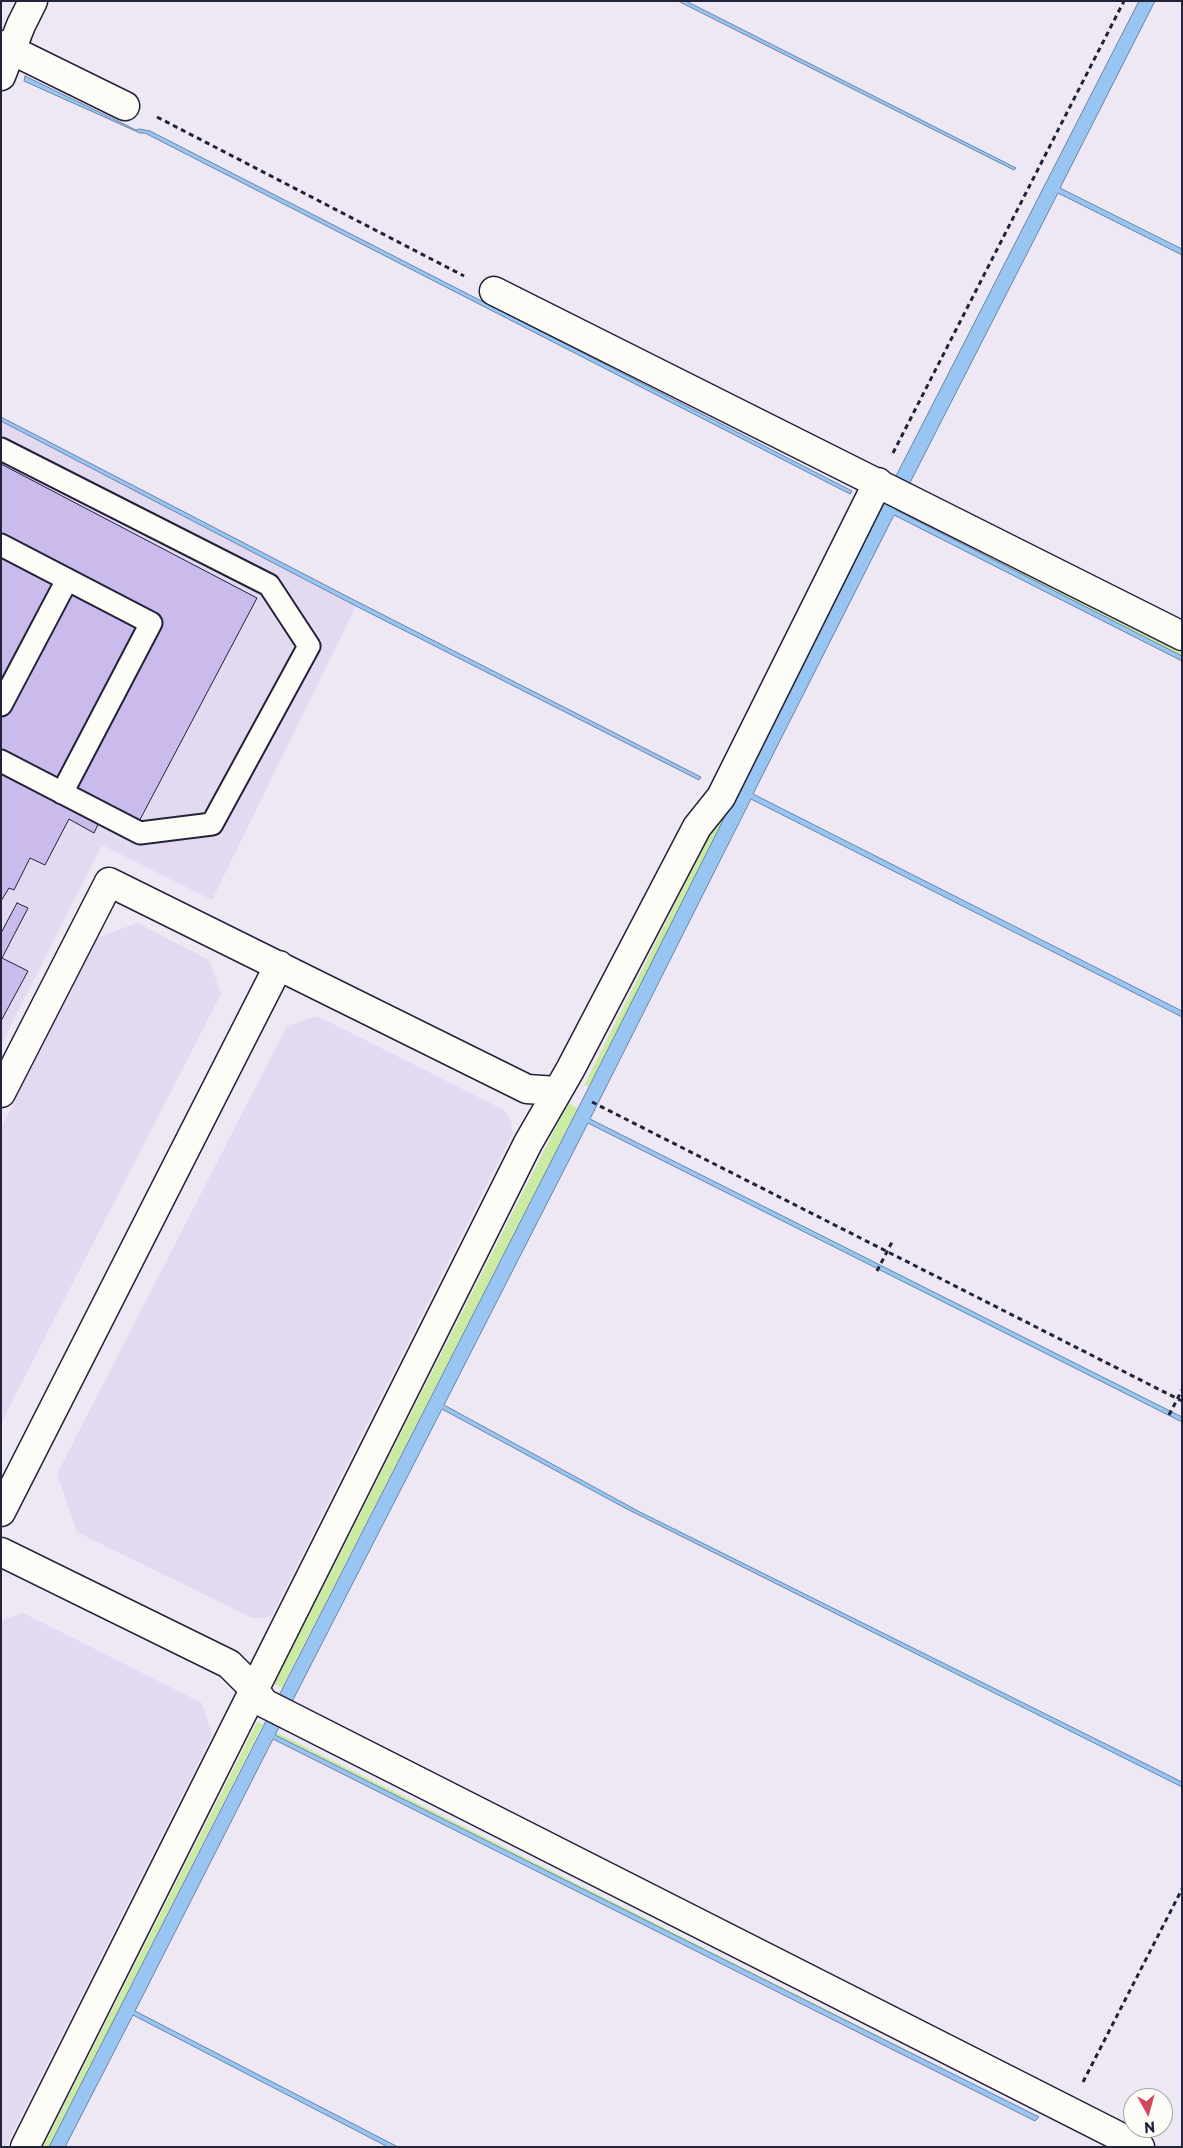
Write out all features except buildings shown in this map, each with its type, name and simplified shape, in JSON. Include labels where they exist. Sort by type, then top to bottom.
[{"type":"street","points":[[1,76],[6,47],[33,1]]},
{"type":"street","points":[[6,47],[125,106]]},
{"type":"street","points":[[494,291],[1182,636]]},
{"type":"street","points":[[25,2147],[528,1143],[697,827],[721,797],[878,482]]},
{"type":"street","points":[[1,1093],[109,882],[279,964],[527,1089],[557,1091]]},
{"type":"street","points":[[1,1512],[279,964]]},
{"type":"street","points":[[1,1552],[229,1664],[254,1689],[264,1703],[1140,2147]]},
{"type":"lane","points":[[1,449],[270,585],[309,646],[212,824],[140,833],[1,761]]},
{"type":"lane","points":[[1,545],[151,624],[62,793]]},
{"type":"lane","points":[[1,705],[67,580]]},
{"type":"path","points":[[878,482],[1124,1]]},
{"type":"path","points":[[125,106],[145,112],[494,291]]},
{"type":"path","points":[[557,1091],[571,1091],[1182,1402]]},
{"type":"path","points":[[877,1271],[892,1242]]},
{"type":"path","points":[[1169,1416],[1182,1390]]},
{"type":"path","points":[[1069,2111],[1182,1889]]},
{"type":"shaded area","points":[[1,421],[356,606],[212,900],[102,845],[1,1045]]},
{"type":"shaded area","points":[[137,923],[209,960],[221,994],[1,1423],[1,1128],[97,938]]},
{"type":"shaded area","points":[[317,1016],[504,1110],[511,1121],[513,1133],[272,1615],[264,1618],[252,1618],[77,1532],[57,1474],[287,1026]]},
{"type":"shaded area","points":[[23,1613],[202,1703],[212,1735],[6,2147],[1,2147],[1,1621]]},
{"type":"green space","points":[[886,499],[589,1087],[584,1085],[878,500]]},
{"type":"green space","points":[[898,506],[1182,648],[1182,656],[896,510]]},
{"type":"green space","points":[[568,1103],[578,1108],[282,1688],[274,1684]]},
{"type":"green space","points":[[257,1722],[263,1724],[49,2147],[43,2147]]},
{"type":"green space","points":[[276,1732],[1039,2117],[275,1735]]},
{"type":"water","points":[[678,1],[686,1],[1016,168],[1014,170]]},
{"type":"water","points":[[1139,1],[1155,1],[1060,188],[1182,249],[1182,255],[1058,193],[896,510],[1182,656],[1182,661],[894,515],[753,794],[1182,1011],[1182,1017],[751,799],[590,1119],[1182,1417],[1182,1422],[588,1123],[444,1405],[638,1511],[1182,1782],[1182,1787],[625,1508],[442,1409],[275,1735],[1039,2117],[1035,2121],[273,1739],[135,2011],[398,2147],[388,2147],[133,2015],[65,2147],[49,2147],[589,1087],[895,478]]},
{"type":"water","points":[[25,76],[136,130],[150,131],[852,491],[850,494],[145,133],[140,133],[24,81]]},
{"type":"water","points":[[1,417],[701,777],[699,780],[356,606],[1,421]]}]
